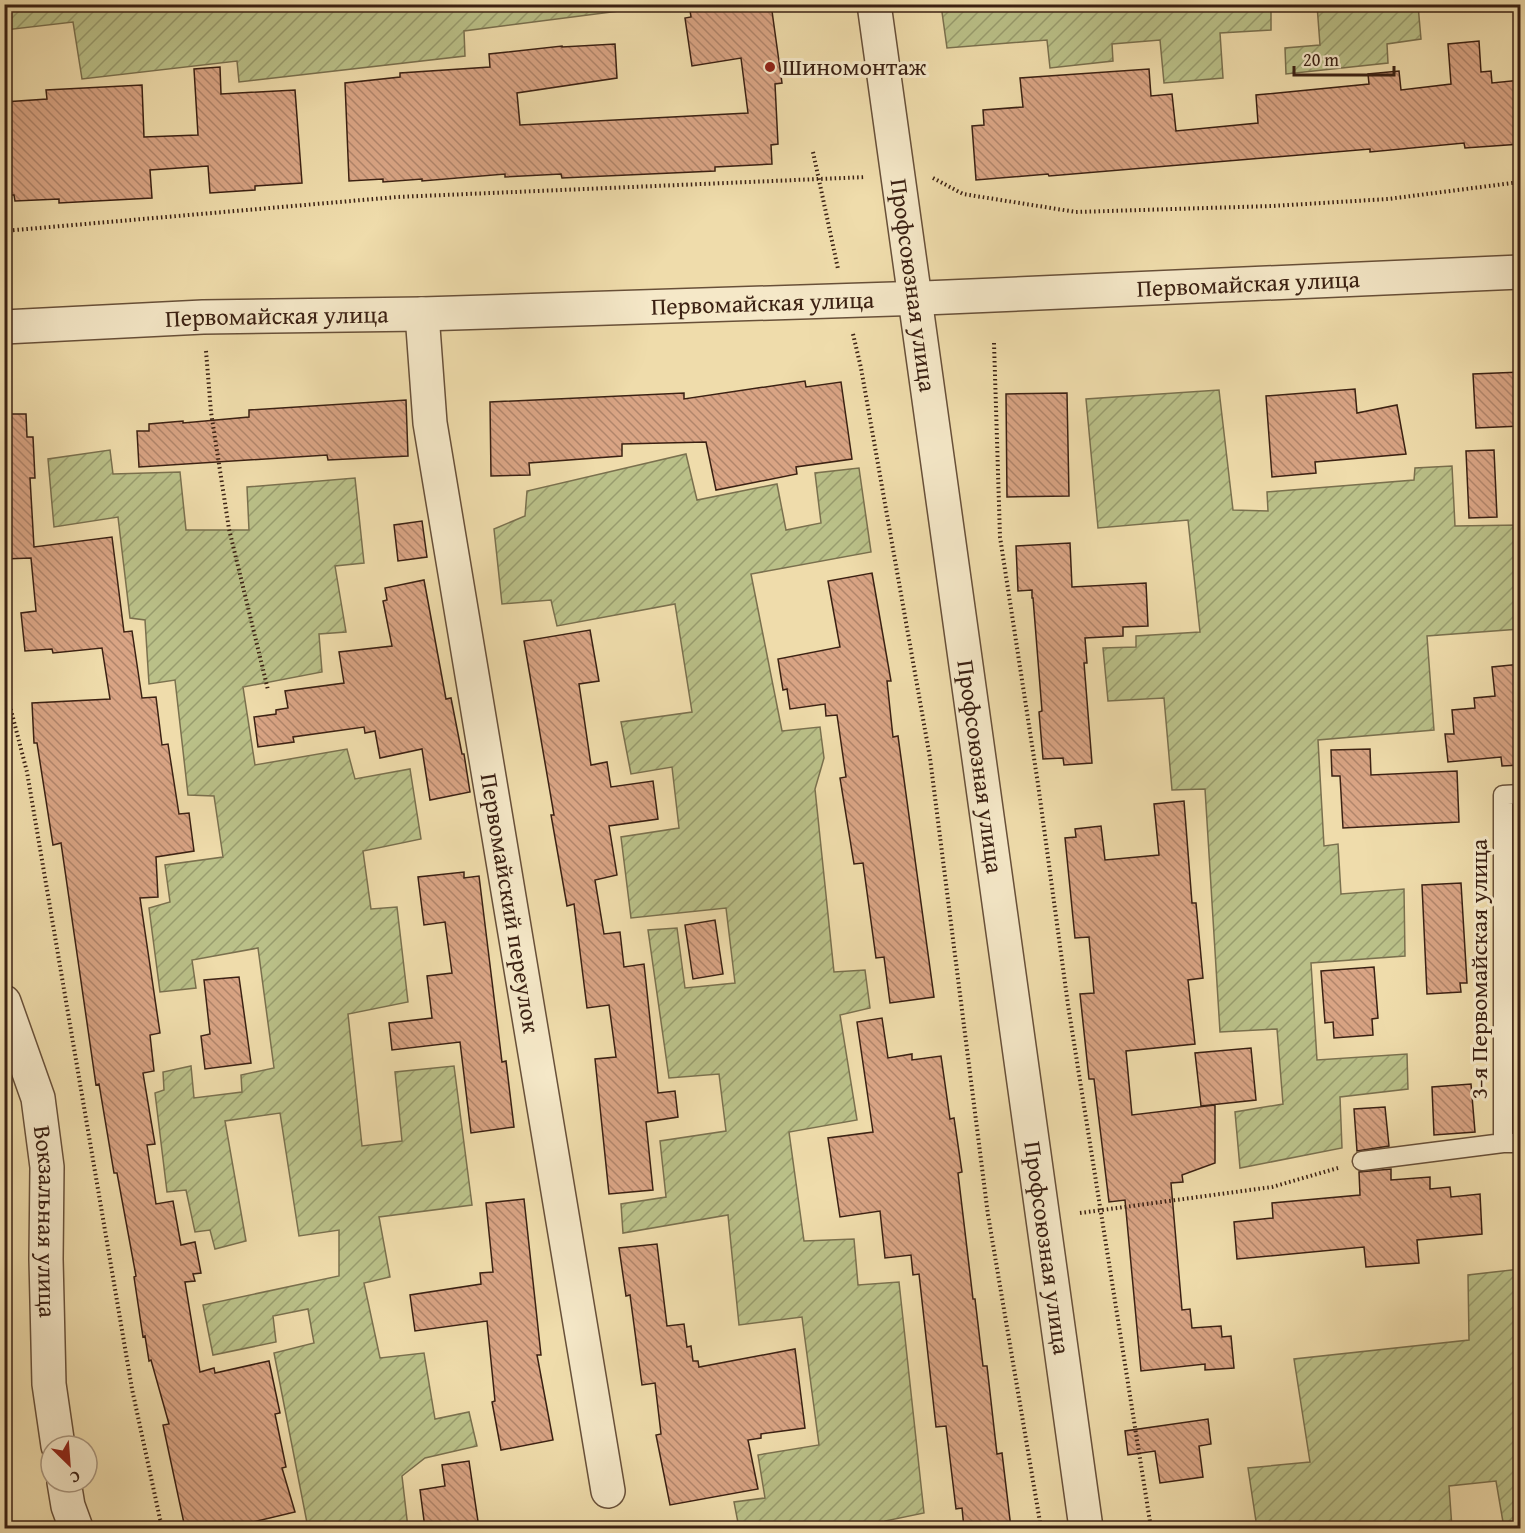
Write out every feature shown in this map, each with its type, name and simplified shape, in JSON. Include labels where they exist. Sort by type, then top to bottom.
[{"type":"street","name":"Профсоюзная улица","points":[[874,4],[1086,1528]]},
{"type":"street","name":"Первомайская улица","points":[[4,327],[203,317],[422,314],[915,298],[1521,272]]},
{"type":"street","name":"Первомайский переулок","points":[[422,314],[430,423],[608,1491]]},
{"type":"street","name":"Вокзальная улица","points":[[4,1002],[38,1098],[47,1167],[46,1259],[49,1384],[56,1434]]},
{"type":"street","points":[[66,1494],[76,1528]]},
{"type":"lane","name":"3-я Первомайская улица","points":[[1512,1143],[1503,795],[1521,794]]},
{"type":"lane","points":[[1362,1161],[1512,1143]]},
{"type":"path","points":[[813,152],[861,368],[930,758],[988,1215],[1041,1528]]},
{"type":"path","points":[[4,231],[397,196],[819,179],[931,176],[963,194],[1076,212],[1272,206],[1388,199],[1521,182]]},
{"type":"path","points":[[203,317],[211,412],[229,529],[268,690]]},
{"type":"path","points":[[993,343],[1000,537],[1099,1211],[1151,1528]]},
{"type":"path","points":[[4,683],[27,772],[132,1389],[160,1519],[164,1528]]},
{"type":"path","points":[[1080,1214],[1272,1187],[1362,1161]]},
{"type":"green space","points":[[178,4],[179,7],[196,4],[666,5],[464,31],[465,56],[239,82],[237,61],[82,79],[73,22],[5,30],[5,5]]},
{"type":"green space","points":[[941,5],[1271,5],[1271,30],[1220,33],[1223,78],[1164,83],[1160,40],[1112,44],[1113,61],[1050,68],[1047,40],[947,48]]},
{"type":"green space","points":[[1317,5],[1418,5],[1421,39],[1387,44],[1388,63],[1286,74],[1285,48],[1320,45]]},
{"type":"green space","points":[[1219,390],[1233,510],[1268,511],[1267,492],[1414,480],[1415,468],[1452,466],[1455,526],[1520,525],[1520,629],[1427,636],[1434,730],[1318,740],[1324,846],[1338,844],[1341,894],[1404,889],[1405,956],[1311,963],[1317,1060],[1407,1054],[1408,1089],[1340,1097],[1342,1148],[1240,1168],[1235,1112],[1283,1104],[1277,1029],[1220,1032],[1205,789],[1172,790],[1164,698],[1108,701],[1103,648],[1136,647],[1136,636],[1200,632],[1188,520],[1098,528],[1086,399]]},
{"type":"green space","points":[[110,450],[113,474],[180,472],[186,530],[249,530],[247,487],[355,478],[364,563],[335,566],[346,632],[319,634],[322,672],[243,687],[255,765],[347,749],[355,779],[410,769],[421,839],[363,851],[371,909],[397,907],[408,1002],[348,1014],[362,1146],[402,1141],[395,1072],[454,1066],[472,1205],[379,1217],[390,1277],[364,1283],[380,1358],[424,1353],[435,1419],[469,1412],[477,1446],[425,1458],[402,1476],[408,1528],[308,1528],[274,1353],[314,1343],[308,1309],[273,1316],[276,1342],[213,1355],[203,1305],[339,1276],[339,1230],[299,1236],[280,1113],[225,1121],[246,1241],[215,1249],[210,1230],[195,1232],[186,1190],[167,1192],[155,1093],[164,1090],[163,1072],[191,1066],[194,1098],[242,1092],[241,1075],[274,1068],[258,948],[192,960],[196,988],[160,992],[149,908],[170,902],[165,865],[223,857],[214,796],[188,795],[175,680],[149,684],[145,620],[130,618],[118,517],[54,527],[48,459]]},
{"type":"green space","points":[[686,454],[697,500],[777,484],[786,530],[821,523],[815,473],[859,468],[871,552],[751,574],[782,731],[820,727],[824,758],[815,789],[834,972],[865,970],[870,1008],[840,1015],[857,1120],[789,1132],[804,1241],[854,1239],[858,1285],[899,1282],[924,1513],[885,1521],[886,1528],[739,1528],[734,1502],[765,1498],[758,1455],[819,1445],[802,1317],[739,1325],[728,1215],[623,1233],[621,1204],[666,1197],[660,1141],[726,1131],[719,1074],[669,1078],[648,930],[677,928],[685,988],[735,983],[726,908],[631,918],[621,837],[679,828],[672,767],[631,774],[621,722],[692,712],[675,604],[557,626],[551,600],[502,604],[494,529],[525,516],[527,491]]},
{"type":"green space","points":[[1520,1269],[1520,1528],[1504,1528],[1496,1481],[1449,1486],[1452,1528],[1257,1528],[1248,1468],[1310,1462],[1294,1359],[1469,1340],[1468,1275]]},
{"type":"building","points":[[689,4],[771,4],[782,83],[775,84],[778,144],[771,145],[772,164],[715,167],[715,171],[562,178],[561,174],[505,177],[505,174],[422,181],[422,179],[383,182],[383,179],[349,181],[345,83],[400,77],[400,73],[490,67],[489,54],[562,46],[615,44],[617,78],[517,93],[520,125],[748,113],[741,58],[692,66],[685,18],[691,17]]},
{"type":"building","points":[[1479,41],[1481,72],[1491,71],[1492,83],[1521,80],[1521,144],[1465,148],[1464,143],[1370,152],[1370,149],[976,180],[972,126],[984,125],[983,110],[1023,107],[1020,78],[1149,69],[1151,96],[1172,94],[1176,131],[1258,123],[1256,95],[1369,84],[1368,74],[1399,71],[1401,90],[1451,84],[1448,44]]},
{"type":"building","points":[[220,67],[221,94],[295,90],[302,183],[255,186],[255,190],[210,193],[208,166],[150,170],[152,198],[59,203],[59,199],[15,201],[14,195],[6,195],[4,102],[47,99],[46,90],[142,85],[144,137],[198,135],[194,69]]},
{"type":"building","points":[[1521,372],[1521,426],[1476,428],[1473,374]]},
{"type":"building","points":[[805,381],[806,387],[841,382],[852,459],[796,467],[797,474],[716,490],[706,442],[622,444],[622,456],[529,463],[530,475],[491,476],[490,402],[684,393],[684,399]]},
{"type":"building","points":[[1355,389],[1357,413],[1397,405],[1406,454],[1315,462],[1316,473],[1272,477],[1266,396]]},
{"type":"building","points":[[1067,393],[1069,496],[1007,497],[1006,394]]},
{"type":"building","points":[[406,400],[408,456],[328,460],[327,455],[139,467],[137,431],[149,431],[149,424],[249,417],[249,410]]},
{"type":"building","points":[[4,414],[26,414],[27,437],[33,437],[35,478],[30,478],[34,547],[112,537],[124,632],[132,631],[142,698],[156,697],[162,745],[168,744],[179,814],[189,813],[194,851],[156,857],[158,897],[140,898],[160,1033],[150,1035],[154,1071],[143,1073],[155,1144],[147,1145],[156,1204],[173,1201],[181,1245],[195,1242],[201,1273],[193,1274],[195,1281],[185,1282],[200,1372],[214,1368],[215,1373],[269,1361],[280,1413],[275,1414],[286,1467],[282,1468],[295,1512],[227,1528],[185,1528],[163,1425],[169,1424],[151,1360],[149,1361],[145,1336],[143,1337],[134,1277],[136,1276],[117,1173],[114,1173],[99,1084],[96,1085],[61,843],[53,845],[37,743],[34,743],[32,703],[110,699],[102,648],[53,653],[52,649],[25,651],[21,613],[36,611],[31,558],[4,559]]},
{"type":"building","points":[[1494,450],[1497,517],[1469,518],[1466,451]]},
{"type":"building","points":[[422,521],[427,557],[398,561],[394,525]]},
{"type":"building","points":[[1070,543],[1072,587],[1146,583],[1148,626],[1123,627],[1123,636],[1085,638],[1087,663],[1084,663],[1092,763],[1064,765],[1063,758],[1043,759],[1039,712],[1042,711],[1032,590],[1018,591],[1016,546]]},
{"type":"building","points":[[872,573],[891,681],[887,681],[893,737],[898,736],[934,997],[890,1003],[884,957],[876,958],[863,863],[854,864],[840,778],[846,777],[837,715],[826,716],[825,704],[790,709],[787,689],[783,690],[778,659],[840,647],[828,581]]},
{"type":"building","points":[[424,580],[446,699],[451,698],[470,792],[430,800],[422,749],[380,758],[375,731],[365,733],[364,727],[293,737],[294,742],[258,747],[254,717],[276,714],[276,710],[288,708],[285,691],[344,683],[339,652],[392,646],[383,601],[387,600],[385,588]]},
{"type":"building","points":[[590,630],[599,681],[579,684],[591,765],[607,762],[611,787],[653,781],[658,819],[609,826],[617,875],[595,880],[604,934],[620,932],[624,967],[644,964],[658,1093],[675,1091],[678,1117],[646,1122],[653,1190],[609,1194],[595,1059],[616,1057],[609,1005],[587,1008],[574,904],[567,906],[524,641]]},
{"type":"building","points":[[1521,664],[1521,765],[1502,766],[1501,757],[1448,762],[1445,734],[1454,734],[1452,710],[1475,708],[1474,698],[1495,696],[1492,667]]},
{"type":"building","points":[[1370,749],[1371,775],[1457,771],[1459,822],[1343,828],[1340,776],[1332,776],[1331,750]]},
{"type":"building","points":[[1184,801],[1192,903],[1196,903],[1203,978],[1188,980],[1195,1044],[1126,1051],[1132,1115],[1215,1105],[1215,1163],[1182,1175],[1183,1182],[1171,1183],[1182,1310],[1190,1309],[1192,1328],[1221,1326],[1222,1337],[1231,1336],[1234,1368],[1205,1370],[1205,1364],[1141,1371],[1125,1200],[1109,1202],[1094,1079],[1089,1079],[1080,994],[1094,993],[1089,937],[1075,938],[1065,838],[1076,837],[1075,829],[1101,826],[1105,860],[1159,855],[1154,804]]},
{"type":"building","points":[[464,872],[464,878],[479,876],[502,1062],[506,1061],[514,1127],[471,1133],[460,1042],[392,1050],[389,1023],[432,1018],[427,976],[452,973],[445,922],[424,925],[418,877]]},
{"type":"building","points":[[1461,883],[1467,983],[1460,983],[1461,992],[1427,994],[1422,885]]},
{"type":"building","points":[[715,920],[723,974],[693,979],[685,925]]},
{"type":"building","points":[[1374,967],[1378,1018],[1372,1019],[1373,1035],[1334,1038],[1333,1022],[1325,1023],[1321,971]]},
{"type":"building","points":[[239,977],[251,1063],[205,1069],[201,1036],[210,1034],[204,980]]},
{"type":"building","points":[[882,1018],[888,1058],[912,1054],[912,1060],[941,1056],[950,1119],[954,1118],[962,1172],[958,1173],[973,1299],[975,1299],[983,1366],[987,1366],[997,1454],[1002,1453],[1011,1528],[964,1528],[962,1508],[956,1509],[946,1426],[936,1427],[919,1274],[913,1275],[911,1255],[885,1258],[880,1211],[840,1217],[828,1138],[873,1132],[857,1022]]},
{"type":"building","points":[[1251,1048],[1256,1100],[1201,1106],[1195,1053]]},
{"type":"building","points":[[1471,1084],[1475,1132],[1434,1135],[1432,1087]]},
{"type":"building","points":[[1385,1107],[1389,1146],[1357,1151],[1354,1109]]},
{"type":"building","points":[[1391,1169],[1391,1180],[1430,1177],[1430,1189],[1450,1187],[1451,1197],[1480,1194],[1482,1234],[1417,1240],[1419,1263],[1366,1267],[1364,1247],[1237,1259],[1234,1222],[1273,1218],[1272,1203],[1360,1195],[1359,1172]]},
{"type":"building","points":[[524,1199],[541,1355],[537,1355],[553,1440],[501,1450],[492,1402],[495,1401],[487,1321],[415,1331],[410,1295],[481,1284],[480,1273],[493,1272],[486,1203]]},
{"type":"building","points":[[657,1244],[667,1326],[684,1324],[687,1347],[691,1346],[693,1361],[698,1361],[699,1367],[795,1349],[805,1428],[761,1434],[761,1438],[748,1440],[758,1489],[670,1505],[656,1435],[661,1434],[655,1383],[642,1385],[630,1295],[626,1296],[619,1248]]},
{"type":"building","points":[[1208,1419],[1211,1444],[1199,1446],[1203,1477],[1160,1483],[1155,1451],[1128,1455],[1125,1431]]},
{"type":"building","points":[[469,1461],[479,1528],[425,1528],[420,1490],[445,1486],[442,1465]]},
{"type":"place","name":"Шиномонтаж","points":[[770,67]]}]
